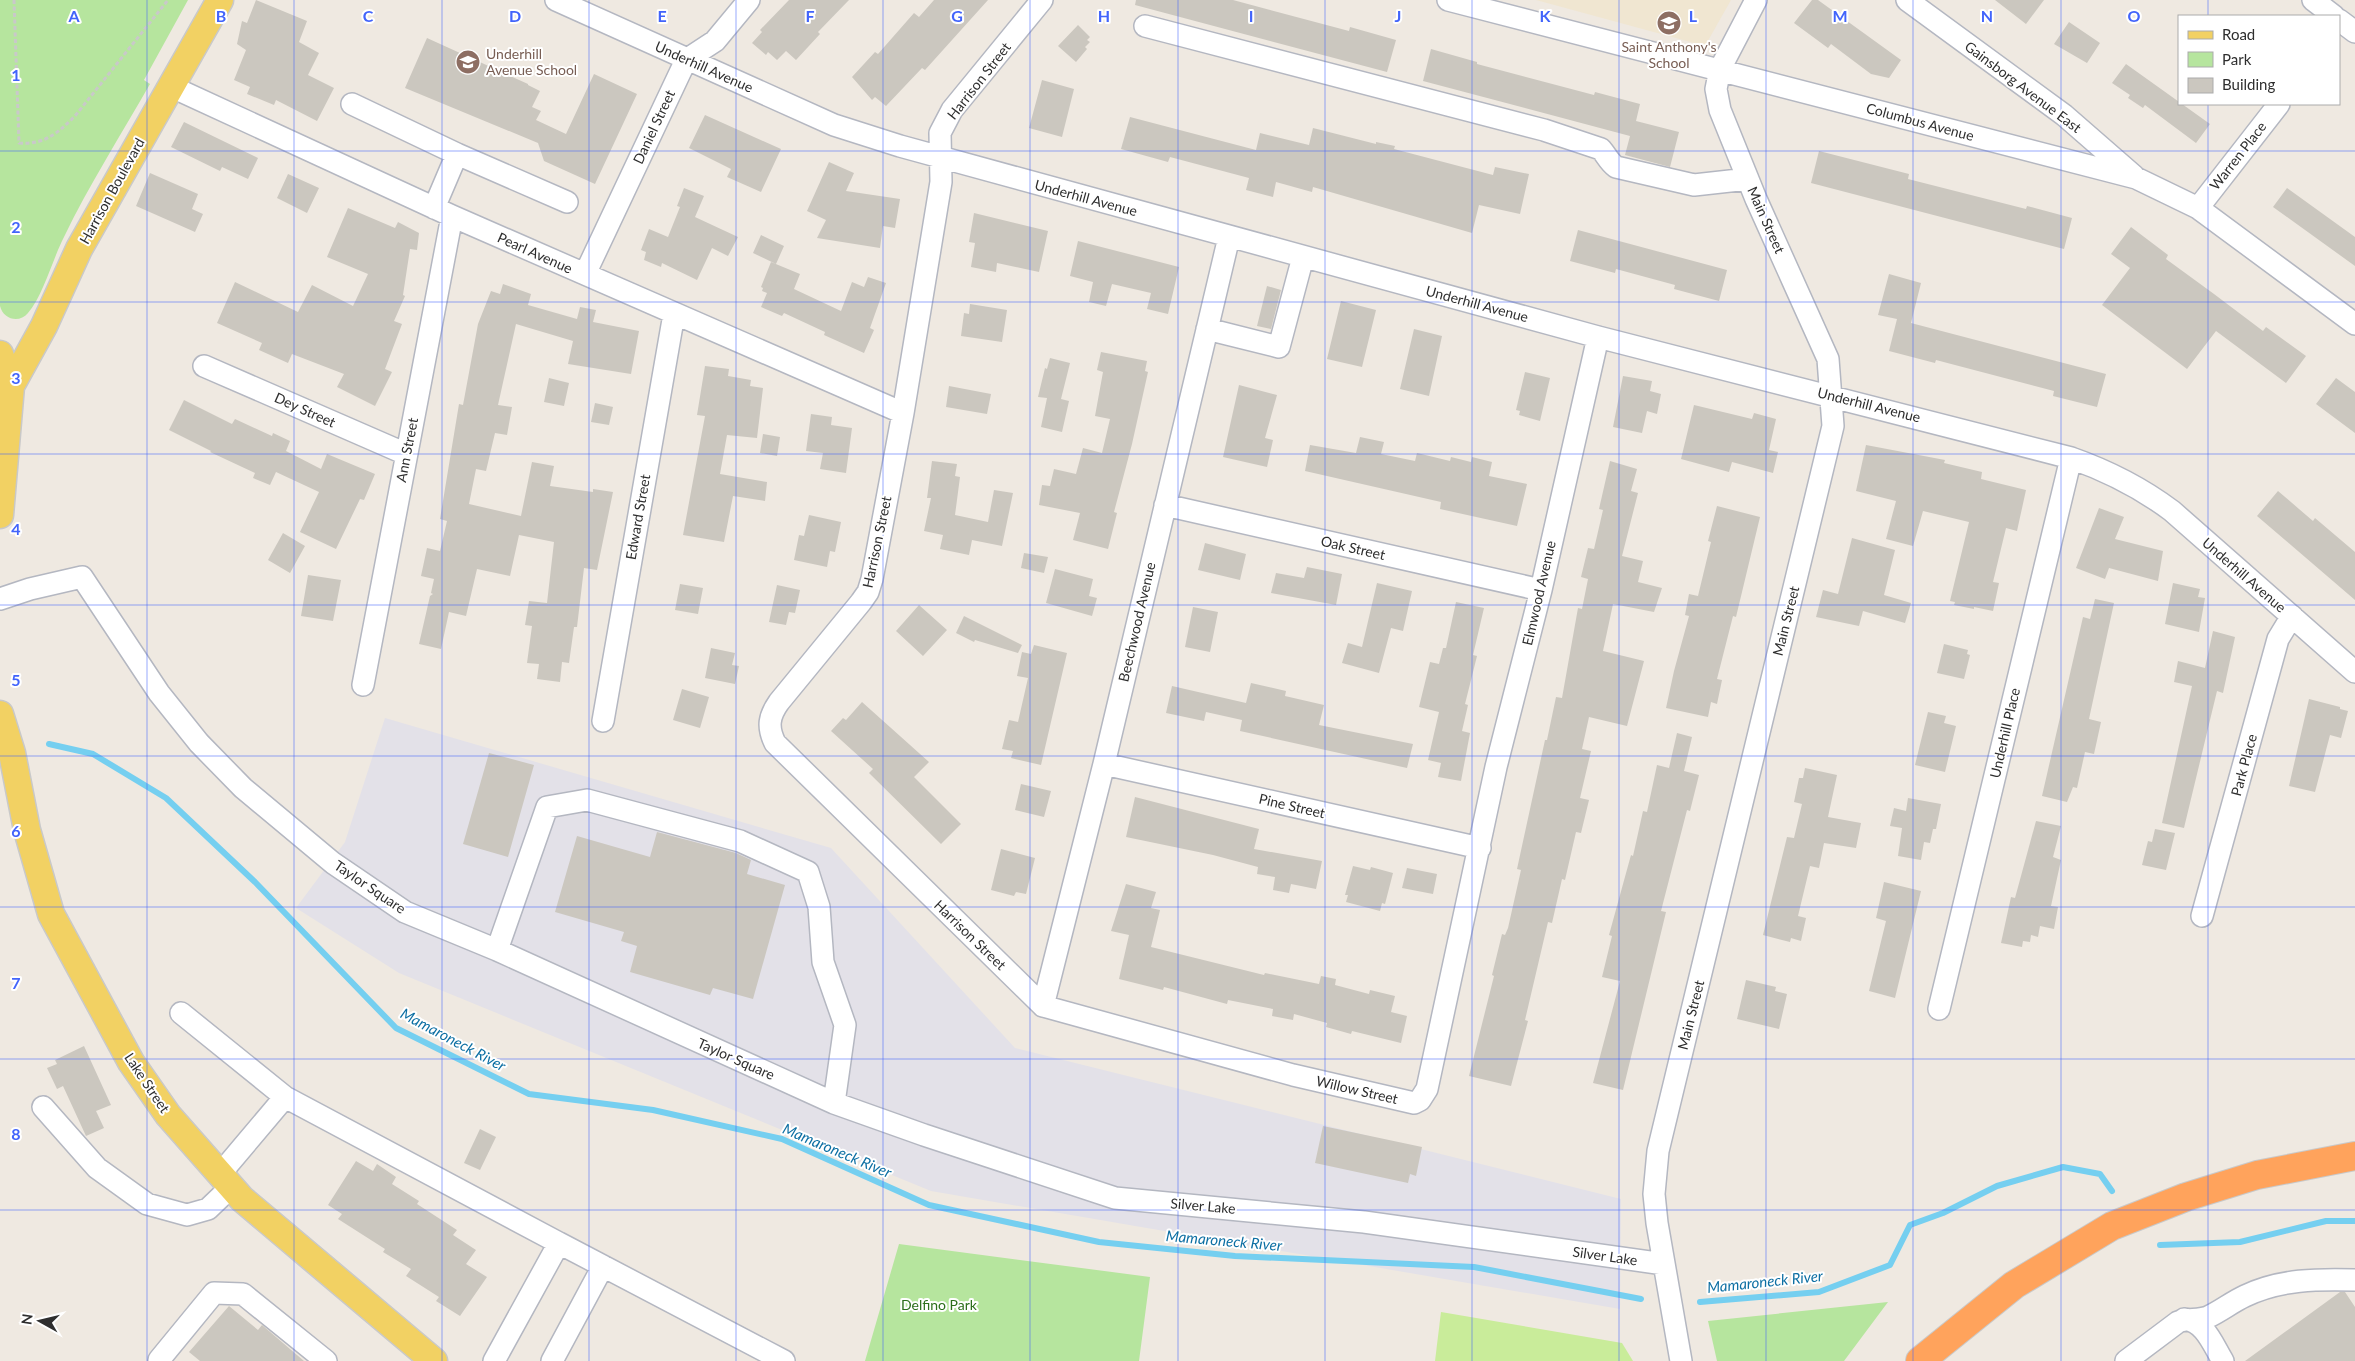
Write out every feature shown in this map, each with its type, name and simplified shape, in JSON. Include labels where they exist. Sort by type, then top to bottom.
[{"type":"highway","points":[[1920,1361],[2014,1285],[2112,1226],[2186,1197],[2248,1177],[2355,1156]]},
{"type":"main road","name":"Harrison Boulevard","points":[[11,386],[44,326],[79,249],[220,0]]},
{"type":"main road","points":[[0,354],[11,386],[0,515]]},
{"type":"main road","name":"Lake Street","points":[[0,714],[0,721],[12,753],[27,830],[51,914],[131,1062],[168,1115],[242,1199],[434,1361]]},
{"type":"street","name":"Underhill Avenue","points":[[556,0],[834,125],[940,158],[1598,336],[2071,458],[2100,468],[2142,489],[2172,511],[2355,672]]},
{"type":"street","points":[[686,60],[715,41],[749,0]]},
{"type":"street","name":"Harrison Street","points":[[1042,0],[952,110],[940,133],[941,182],[903,413],[872,579],[868,592],[779,702],[772,713],[769,727],[775,743],[1043,1006]]},
{"type":"street","name":"Columbus Avenue","points":[[1448,0],[2136,178],[2198,208],[2355,324]]},
{"type":"street","name":"Main Street","points":[[1681,1361],[1654,1194],[1658,1152],[1833,426],[1828,359],[1748,179],[1720,110],[1716,90],[1720,69],[1756,0]]},
{"type":"street","name":"Gainsborg Avenue East","points":[[1907,0],[2064,115],[2136,178]]},
{"type":"street","points":[[2313,0],[2332,15]]},
{"type":"street","points":[[1145,26],[1544,130],[1601,149],[1607,155],[1608,162],[1616,167],[1694,186],[1748,179]]},
{"type":"street","name":"Daniel Street","points":[[585,274],[686,60]]},
{"type":"street","name":"Pearl Avenue","points":[[170,86],[443,212],[903,413]]},
{"type":"street","points":[[352,104],[457,154],[567,202]]},
{"type":"street","name":"Warren Place","points":[[2198,208],[2278,105]]},
{"type":"street","name":"Ann Street","points":[[363,685],[406,454],[443,212],[457,154]]},
{"type":"street","name":"Beechwood Avenue","points":[[1043,1006],[1104,764],[1229,237]]},
{"type":"street","points":[[1207,329],[1279,347],[1303,257]]},
{"type":"street","name":"Edward Street","points":[[603,720],[674,314]]},
{"type":"street","name":"Elmwood Avenue","points":[[1480,848],[1496,768],[1540,590],[1598,336]]},
{"type":"street","name":"Dey Street","points":[[204,366],[406,454]]},
{"type":"street","name":"Underhill Place","points":[[1939,1009],[2071,458]]},
{"type":"street","name":"Oak Street","points":[[1165,505],[1540,590]]},
{"type":"street","name":"Taylor Square","points":[[0,600],[30,589],[82,577],[159,693],[199,744],[242,788],[333,863],[405,912],[496,950],[834,1103]]},
{"type":"street","name":"Park Place","points":[[2202,916],[2278,639],[2292,616]]},
{"type":"street","name":"Pine Street","points":[[1104,764],[1480,848]]},
{"type":"street","points":[[496,950],[547,807],[587,800],[740,841],[808,872],[819,907],[823,962],[844,1025],[834,1103]]},
{"type":"street","name":"Willow Street","points":[[1043,1006],[1293,1075],[1414,1103],[1420,1100],[1426,1088],[1480,848]]},
{"type":"street","points":[[181,1012],[284,1097],[784,1361]]},
{"type":"street","points":[[43,1107],[97,1168],[147,1204],[188,1215],[208,1209],[284,1097]]},
{"type":"street","name":"Silver Lake","points":[[834,1103],[1115,1198],[1364,1222],[1664,1264]]},
{"type":"street","points":[[494,1361],[559,1243]]},
{"type":"street","points":[[552,1361],[603,1266]]},
{"type":"street","points":[[2126,1361],[2160,1333],[2184,1319],[2206,1318],[2246,1295],[2276,1285],[2305,1280],[2355,1280]]},
{"type":"street","points":[[160,1361],[214,1293],[243,1294],[326,1361]]},
{"type":"street","points":[[2184,1319],[2194,1320],[2200,1325],[2223,1361]]},
{"type":"path","points":[[14,0],[19,142],[25,143],[43,140],[58,133],[75,116],[168,0]]},
{"type":"shaded area","name":"Saint Anthony's School","points":[[1536,0],[1731,0],[1705,46]]},
{"type":"shaded area","points":[[385,718],[831,848],[1015,1048],[1621,1199],[1620,1309],[931,1191],[399,973],[296,908],[345,842]]},
{"type":"green space","points":[[0,0],[188,0],[144,80],[150,84],[74,218],[38,297],[28,313],[16,319],[4,314],[0,306]]},
{"type":"green space","name":"Delfino Park","points":[[899,1244],[1150,1277],[1139,1361],[865,1361]]},
{"type":"green space","points":[[1888,1302],[1844,1361],[1717,1361],[1708,1321]]},
{"type":"green space","points":[[1441,1312],[1622,1343],[1633,1361],[1435,1361]]},
{"type":"building","points":[[256,0],[307,21],[299,42],[319,53],[308,75],[334,88],[317,121],[276,100],[274,105],[247,94],[250,87],[234,80],[246,50],[237,44],[242,21],[247,23]]},
{"type":"building","points":[[789,0],[849,0],[818,32],[820,34],[796,60],[786,51],[777,60],[768,52],[766,55],[752,43],[762,32],[760,30]]},
{"type":"building","points":[[934,0],[988,0],[925,70],[922,68],[886,106],[875,97],[872,100],[852,77],[875,52],[878,54],[914,13],[919,17]]},
{"type":"building","points":[[1136,0],[1233,0],[1349,31],[1350,27],[1396,40],[1387,72],[1135,5]]},
{"type":"building","points":[[1812,0],[1818,0],[1901,60],[1889,78],[1871,74],[1831,44],[1828,48],[1794,23]]},
{"type":"building","points":[[1995,0],[2044,0],[2026,24]]},
{"type":"building","points":[[2069,22],[2100,43],[2087,63],[2054,44]]},
{"type":"building","points":[[1078,25],[1090,37],[1087,40],[1090,42],[1085,47],[1087,49],[1076,62],[1058,46]]},
{"type":"building","points":[[427,38],[540,91],[532,107],[541,111],[536,120],[566,134],[594,74],[637,94],[595,184],[544,161],[538,143],[405,88]]},
{"type":"building","points":[[1431,49],[1477,62],[1477,64],[1594,95],[1595,92],[1640,104],[1636,121],[1679,132],[1670,167],[1625,155],[1630,136],[1423,81]]},
{"type":"building","points":[[2126,64],[2178,101],[2178,105],[2183,105],[2210,124],[2196,143],[2145,105],[2143,108],[2128,98],[2130,95],[2112,83]]},
{"type":"building","points":[[1042,80],[1074,89],[1062,137],[1029,128]]},
{"type":"building","points":[[705,115],[781,149],[761,192],[727,177],[731,169],[689,148]]},
{"type":"building","points":[[1130,117],[1256,150],[1260,133],[1309,145],[1313,128],[1376,144],[1376,142],[1395,146],[1394,149],[1493,175],[1495,167],[1529,174],[1520,214],[1479,205],[1472,233],[1313,187],[1312,192],[1276,182],[1273,197],[1246,190],[1249,178],[1170,157],[1168,162],[1121,149]]},
{"type":"building","points":[[184,122],[258,158],[248,179],[222,167],[220,171],[171,147]]},
{"type":"building","points":[[1819,151],[1909,174],[1908,179],[2026,209],[2027,206],[2072,218],[2064,249],[1811,183]]},
{"type":"building","points":[[829,162],[854,173],[846,191],[900,199],[895,228],[883,226],[880,248],[817,238],[826,220],[807,211]]},
{"type":"building","points":[[150,173],[198,194],[192,209],[203,214],[195,232],[136,206]]},
{"type":"building","points":[[288,174],[319,188],[307,213],[277,198]]},
{"type":"building","points":[[684,188],[704,196],[695,217],[738,237],[728,256],[712,248],[697,280],[662,263],[661,267],[644,260],[646,252],[641,250],[649,229],[668,237],[680,207],[677,206]]},
{"type":"building","points":[[2287,188],[2355,237],[2355,266],[2273,207]]},
{"type":"building","points":[[348,208],[395,228],[398,222],[419,233],[417,250],[410,249],[403,295],[405,296],[394,321],[402,324],[385,369],[392,372],[375,406],[337,387],[344,374],[292,354],[288,363],[259,350],[262,343],[217,323],[235,282],[298,312],[312,285],[353,306],[368,274],[327,257]]},
{"type":"building","points":[[974,213],[1048,231],[1039,272],[997,263],[996,272],[971,267],[975,243],[969,242]]},
{"type":"building","points":[[2131,227],[2168,255],[2166,259],[2263,331],[2266,327],[2306,356],[2286,383],[2216,331],[2187,369],[2102,305],[2130,268],[2111,254]]},
{"type":"building","points":[[1578,230],[1727,270],[1719,301],[1674,289],[1675,285],[1616,269],[1615,273],[1570,261]]},
{"type":"building","points":[[761,235],[784,246],[776,264],[753,253]]},
{"type":"building","points":[[1078,241],[1179,267],[1168,314],[1147,309],[1151,293],[1112,284],[1106,306],[1089,302],[1093,282],[1070,276]]},
{"type":"building","points":[[771,262],[800,274],[794,289],[841,311],[852,282],[864,287],[868,277],[886,283],[870,328],[874,330],[864,353],[824,335],[825,332],[784,313],[782,316],[761,307],[767,293],[762,291],[763,288],[761,287]]},
{"type":"building","points":[[1889,274],[1921,283],[1911,323],[2106,374],[2097,407],[2053,396],[2054,391],[1936,360],[1935,363],[1889,351],[1897,319],[1878,315]]},
{"type":"building","points":[[503,284],[531,294],[528,305],[577,319],[580,307],[596,310],[593,322],[639,331],[631,374],[568,364],[573,341],[516,324],[498,405],[512,407],[507,435],[495,433],[486,471],[476,469],[469,504],[521,516],[532,462],[554,466],[550,486],[593,492],[593,489],[613,492],[597,570],[584,568],[577,627],[574,627],[569,663],[562,662],[560,682],[537,679],[539,664],[527,663],[532,626],[525,625],[529,601],[547,603],[554,542],[519,535],[510,576],[477,569],[466,616],[449,612],[441,649],[419,644],[430,596],[433,594],[431,593],[434,579],[421,576],[427,548],[440,551],[447,521],[440,519],[459,404],[463,405],[478,324],[491,291],[500,294]]},
{"type":"building","points":[[1267,286],[1281,290],[1271,329],[1257,326]]},
{"type":"building","points":[[1341,301],[1376,310],[1362,367],[1327,359]]},
{"type":"building","points":[[970,304],[1007,310],[1002,342],[961,336],[964,313],[969,314]]},
{"type":"building","points":[[1414,329],[1442,336],[1429,396],[1400,389]]},
{"type":"building","points":[[1101,352],[1147,361],[1145,371],[1148,372],[1114,512],[1117,513],[1108,549],[1073,540],[1080,513],[1039,505],[1042,485],[1050,486],[1054,469],[1076,474],[1083,448],[1102,453],[1110,419],[1095,416],[1103,372],[1097,370]]},
{"type":"building","points":[[1050,358],[1070,363],[1061,399],[1069,401],[1062,432],[1041,427],[1047,398],[1038,397],[1045,368],[1047,369]]},
{"type":"building","points":[[705,366],[729,369],[728,376],[751,380],[750,386],[763,388],[757,438],[727,435],[720,474],[767,482],[765,501],[733,496],[724,542],[683,535],[705,416],[697,415]]},
{"type":"building","points":[[1525,372],[1550,378],[1540,421],[1519,415],[1520,411],[1516,410]]},
{"type":"building","points":[[1623,376],[1652,381],[1650,391],[1661,394],[1657,414],[1647,411],[1642,433],[1613,427]]},
{"type":"building","points":[[549,378],[569,383],[564,406],[544,402]]},
{"type":"building","points":[[2336,378],[2355,392],[2355,433],[2316,404]]},
{"type":"building","points":[[1239,385],[1277,395],[1265,438],[1273,440],[1267,467],[1223,457]]},
{"type":"building","points":[[949,386],[991,394],[987,414],[946,407]]},
{"type":"building","points":[[184,400],[232,424],[235,419],[272,436],[273,433],[290,441],[286,451],[321,469],[327,454],[375,474],[364,500],[360,499],[336,549],[300,532],[319,492],[276,472],[270,485],[253,478],[255,473],[169,430]]},
{"type":"building","points":[[595,403],[613,407],[609,425],[591,422]]},
{"type":"building","points":[[1694,405],[1752,419],[1754,413],[1776,419],[1769,450],[1778,452],[1773,473],[1732,462],[1729,472],[1681,459]]},
{"type":"building","points":[[811,414],[832,417],[831,425],[852,428],[846,473],[820,469],[823,453],[806,451]]},
{"type":"building","points":[[763,434],[780,437],[777,456],[760,453]]},
{"type":"building","points":[[1360,437],[1384,442],[1381,454],[1415,461],[1417,453],[1450,461],[1451,457],[1471,462],[1472,457],[1492,462],[1489,476],[1527,484],[1517,526],[1440,509],[1441,502],[1305,471],[1310,445],[1356,453]]},
{"type":"building","points":[[1866,445],[1945,460],[1944,463],[1982,472],[1981,479],[2026,490],[2017,531],[2006,528],[1993,582],[1999,583],[1993,611],[1954,605],[1955,602],[1950,601],[1969,522],[1923,511],[1913,546],[1886,539],[1896,501],[1856,491]]},
{"type":"building","points":[[932,461],[957,464],[955,476],[960,477],[955,515],[988,522],[994,490],[1013,493],[1002,546],[972,540],[969,555],[940,549],[943,535],[924,531],[931,498],[927,498]]},
{"type":"building","points":[[1610,461],[1637,469],[1631,491],[1638,493],[1622,556],[1643,561],[1638,582],[1662,588],[1654,612],[1613,604],[1603,651],[1644,661],[1627,726],[1589,717],[1582,749],[1591,751],[1580,798],[1589,800],[1581,833],[1576,832],[1565,880],[1562,879],[1552,923],[1548,922],[1525,1020],[1528,1021],[1511,1086],[1469,1076],[1494,976],[1492,975],[1502,934],[1505,935],[1508,928],[1521,870],[1517,869],[1545,740],[1547,740],[1556,697],[1562,698],[1578,608],[1582,609],[1588,579],[1581,577],[1588,548],[1594,549],[1603,510],[1599,509]]},
{"type":"building","points":[[2278,491],[2313,521],[2315,518],[2355,552],[2355,600],[2257,516]]},
{"type":"building","points":[[1717,506],[1760,517],[1736,617],[1733,616],[1717,679],[1722,680],[1717,704],[1711,702],[1708,717],[1666,708],[1689,616],[1685,615],[1689,594],[1698,596],[1711,542],[1708,541]]},
{"type":"building","points":[[2099,508],[2124,517],[2115,539],[2163,551],[2158,581],[2109,568],[2105,579],[2076,568]]},
{"type":"building","points":[[809,515],[841,522],[835,552],[830,551],[827,567],[794,560],[799,535],[804,536]]},
{"type":"building","points":[[283,533],[305,546],[290,573],[268,560]]},
{"type":"building","points":[[1852,538],[1895,550],[1884,595],[1911,603],[1905,623],[1863,611],[1859,626],[1816,617],[1823,590],[1838,594]]},
{"type":"building","points":[[1205,543],[1246,554],[1240,580],[1198,570]]},
{"type":"building","points":[[1024,553],[1048,557],[1044,573],[1021,568]]},
{"type":"building","points":[[1307,567],[1342,574],[1336,605],[1271,593],[1276,573],[1304,578]]},
{"type":"building","points":[[1055,569],[1093,579],[1089,596],[1097,598],[1092,616],[1046,603]]},
{"type":"building","points":[[308,575],[341,580],[333,621],[301,616]]},
{"type":"building","points":[[1377,583],[1412,591],[1403,631],[1391,628],[1379,673],[1342,663],[1348,643],[1362,647]]},
{"type":"building","points":[[2173,583],[2200,589],[2198,597],[2205,598],[2199,632],[2165,624]]},
{"type":"building","points":[[680,584],[703,588],[698,614],[675,610]]},
{"type":"building","points":[[777,585],[800,590],[795,613],[789,612],[786,625],[769,622]]},
{"type":"building","points":[[2095,599],[2114,603],[2089,719],[2101,722],[2094,754],[2085,752],[2077,788],[2073,787],[2067,802],[2042,796],[2083,617],[2090,619]]},
{"type":"building","points":[[1456,602],[1484,608],[1473,655],[1477,656],[1465,704],[1468,705],[1462,731],[1470,733],[1461,781],[1438,777],[1441,763],[1428,760],[1439,712],[1419,707],[1430,662],[1439,664],[1443,648],[1446,648]]},
{"type":"building","points":[[919,605],[947,630],[923,656],[896,631]]},
{"type":"building","points":[[1193,607],[1218,612],[1210,652],[1185,647]]},
{"type":"building","points":[[964,616],[1022,645],[1018,653],[975,640],[974,642],[956,633]]},
{"type":"building","points":[[2213,631],[2235,637],[2223,693],[2217,691],[2184,828],[2162,823],[2192,686],[2174,682],[2178,661],[2205,668]]},
{"type":"building","points":[[1944,644],[1968,650],[1967,654],[1970,655],[1964,679],[1937,673]]},
{"type":"building","points":[[1034,645],[1067,653],[1041,765],[1011,758],[1013,751],[1002,749],[1009,720],[1018,722],[1028,678],[1017,676],[1022,652],[1031,654]]},
{"type":"building","points":[[711,648],[735,653],[732,665],[739,666],[735,684],[705,678]]},
{"type":"building","points":[[1251,683],[1286,691],[1285,696],[1324,705],[1319,725],[1413,744],[1407,768],[1240,731],[1242,720],[1206,712],[1204,721],[1166,713],[1172,686],[1246,703]]},
{"type":"building","points":[[682,689],[709,697],[700,728],[673,720]]},
{"type":"building","points":[[2309,699],[2348,711],[2341,738],[2330,735],[2315,792],[2289,786]]},
{"type":"building","points":[[862,702],[929,762],[914,777],[961,824],[941,844],[869,773],[873,769],[831,731],[843,718],[846,720]]},
{"type":"building","points":[[1928,712],[1946,716],[1944,723],[1956,726],[1945,772],[1915,765]]},
{"type":"building","points":[[1677,733],[1692,737],[1684,771],[1699,775],[1690,811],[1687,810],[1661,911],[1666,912],[1623,1090],[1593,1083],[1620,981],[1602,977],[1612,936],[1609,935],[1631,855],[1633,856],[1643,811],[1647,812],[1657,765],[1669,768]]},
{"type":"building","points":[[489,753],[534,765],[508,857],[463,844]]},
{"type":"building","points":[[1805,768],[1837,775],[1828,817],[1861,823],[1856,848],[1824,843],[1819,868],[1810,866],[1798,916],[1806,918],[1801,941],[1791,938],[1790,942],[1763,935],[1787,837],[1794,838],[1802,804],[1794,802],[1799,778],[1803,778]]},
{"type":"building","points":[[1021,784],[1051,791],[1044,817],[1015,810]]},
{"type":"building","points":[[1135,797],[1259,829],[1254,849],[1322,861],[1316,889],[1291,884],[1289,893],[1273,890],[1275,877],[1257,874],[1258,867],[1213,855],[1126,837]]},
{"type":"building","points":[[1908,798],[1941,804],[1936,829],[1933,829],[1930,843],[1924,842],[1921,860],[1898,856],[1902,828],[1890,826],[1894,808],[1906,811]]},
{"type":"building","points":[[2036,821],[2061,826],[2053,857],[2061,860],[2051,906],[2058,907],[2054,929],[2040,926],[2038,937],[2031,935],[2030,942],[2023,941],[2022,947],[2001,943],[2011,897],[2015,898]]},
{"type":"building","points":[[2155,829],[2175,833],[2166,870],[2142,865],[2148,841],[2152,842]]},
{"type":"building","points":[[657,832],[736,853],[751,860],[747,874],[785,885],[753,999],[713,988],[710,995],[630,972],[637,946],[621,941],[624,932],[555,912],[577,836],[650,857]]},
{"type":"building","points":[[1001,849],[1035,858],[1026,894],[1016,892],[1014,896],[991,890]]},
{"type":"building","points":[[1353,866],[1370,870],[1371,867],[1393,873],[1385,904],[1382,903],[1380,911],[1346,902],[1348,895],[1345,895]]},
{"type":"building","points":[[1407,868],[1437,874],[1433,894],[1402,888]]},
{"type":"building","points":[[1884,882],[1921,891],[1895,998],[1869,991],[1886,921],[1876,918]]},
{"type":"building","points":[[1126,884],[1156,892],[1151,908],[1160,910],[1151,947],[1264,975],[1265,973],[1319,984],[1321,976],[1336,979],[1335,985],[1369,994],[1370,990],[1395,996],[1391,1012],[1407,1016],[1401,1043],[1352,1031],[1351,1034],[1326,1027],[1327,1023],[1294,1014],[1293,1020],[1272,1016],[1273,1009],[1228,1000],[1227,1004],[1164,987],[1163,990],[1119,979],[1129,935],[1111,931]]},
{"type":"building","points":[[1746,980],[1776,987],[1775,991],[1787,994],[1779,1029],[1737,1019]]},
{"type":"building","points":[[84,1046],[111,1105],[96,1111],[104,1128],[86,1136],[63,1086],[57,1089],[47,1068],[57,1064],[55,1060]]},
{"type":"building","points":[[1323,1126],[1422,1147],[1416,1176],[1410,1174],[1408,1183],[1315,1163]]},
{"type":"building","points":[[480,1129],[496,1137],[480,1170],[464,1163]]},
{"type":"building","points":[[356,1161],[373,1171],[377,1164],[396,1177],[392,1184],[419,1201],[417,1204],[457,1230],[453,1235],[476,1250],[466,1264],[487,1277],[460,1316],[436,1301],[439,1297],[406,1276],[411,1269],[383,1252],[385,1249],[338,1219],[342,1214],[328,1205]]},
{"type":"building","points":[[2340,1292],[2345,1292],[2355,1307],[2355,1361],[2245,1361]]},
{"type":"building","points":[[229,1306],[258,1330],[262,1325],[304,1361],[200,1361],[189,1352]]},
{"type":"waterway","name":"Mamaroneck River","points":[[49,744],[93,754],[166,798],[255,882],[396,1028],[529,1094],[653,1110],[782,1139],[929,1205],[1099,1242],[1235,1256],[1474,1267],[1641,1299]]},
{"type":"waterway","name":"Mamaroneck River","points":[[1700,1302],[1819,1292],[1890,1265],[1910,1225],[1943,1213],[1997,1186],[2063,1167],[2100,1174],[2112,1191]]},
{"type":"waterway","name":"Mamaroneck River","points":[[2160,1245],[2240,1242],[2326,1221],[2355,1221]]},
{"type":"place","name":"Saint Anthony's School","points":[[1669,23]]},
{"type":"place","name":"Underhill Avenue School","points":[[468,62]]}]
